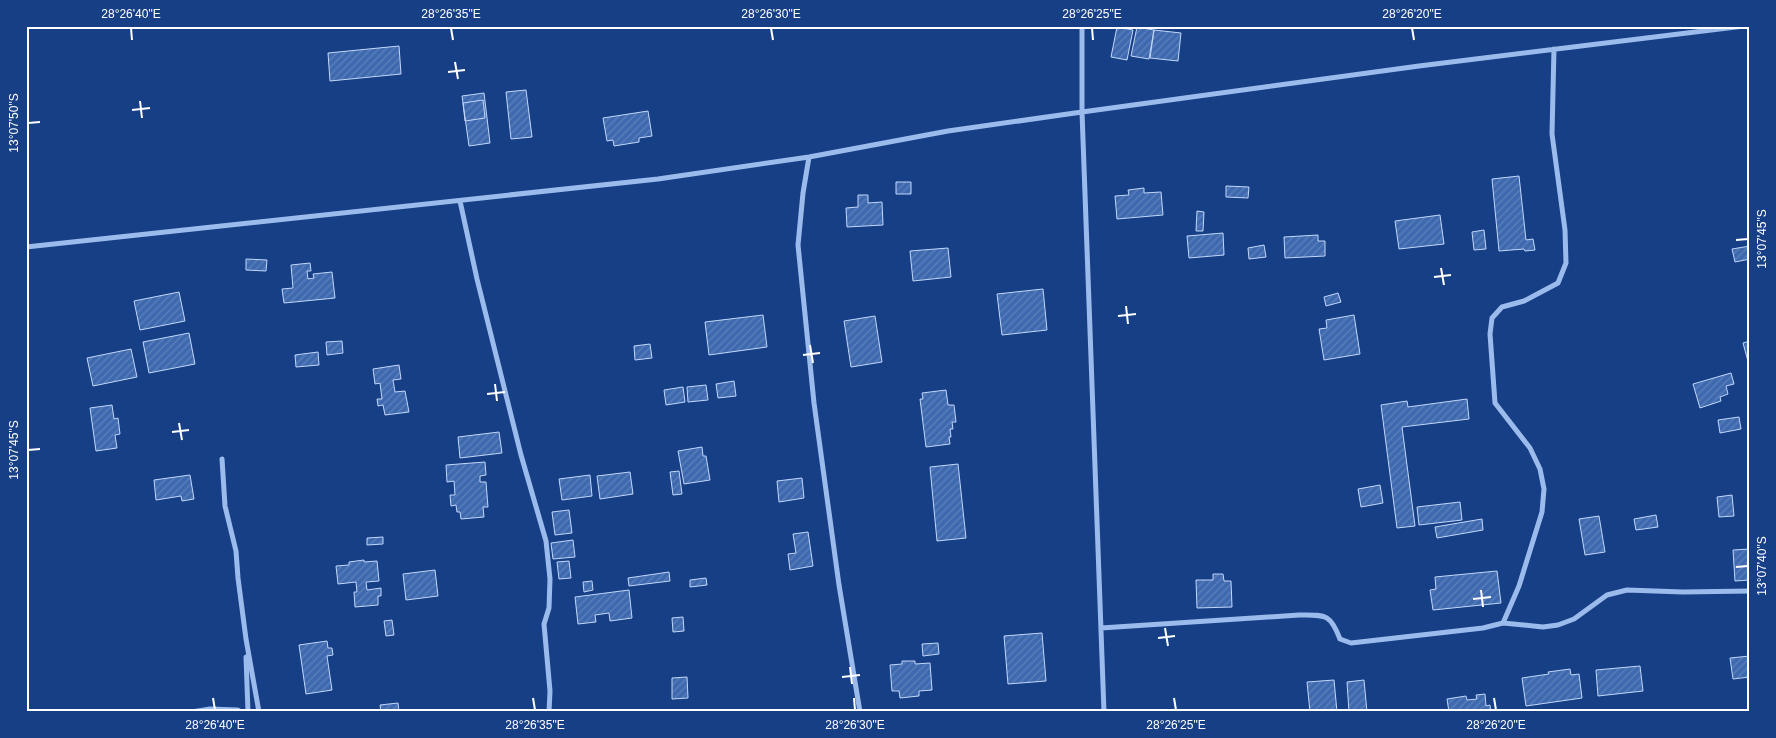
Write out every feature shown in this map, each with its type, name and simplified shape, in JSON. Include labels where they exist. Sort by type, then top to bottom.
[{"type":"street","points":[[1082,26],[1082,112],[1104,712]]},
{"type":"street","points":[[26,247],[658,179],[809,157],[948,131],[1082,112],[1419,66],[1744,26]]},
{"type":"street","points":[[1503,623],[1519,586],[1542,512],[1544,489],[1540,469],[1530,448],[1495,403],[1490,334],[1492,318],[1502,307],[1524,301],[1558,283],[1566,263],[1565,230],[1552,134],[1554,49]]},
{"type":"street","points":[[809,157],[798,245],[816,413],[839,586],[860,712]]},
{"type":"street","points":[[460,201],[477,279],[521,455],[546,541],[550,579],[549,608],[544,624],[550,712]]},
{"type":"street","points":[[222,459],[225,506],[236,550],[246,639],[259,712]]},
{"type":"street","points":[[1101,628],[1319,615],[1330,618],[1340,639],[1351,643],[1484,628],[1503,623],[1543,627],[1558,625],[1574,620],[1607,595],[1628,590],[1683,592],[1750,591]]},
{"type":"street","points":[[246,639],[248,712]]},
{"type":"street","points":[[192,712],[210,709],[238,710],[241,712]]},
{"type":"building","points":[[1117,27],[1133,30],[1127,60],[1111,57]]},
{"type":"building","points":[[1137,27],[1154,30],[1149,59],[1131,56]]},
{"type":"building","points":[[1154,30],[1181,33],[1178,61],[1150,58]]},
{"type":"building","points":[[399,46],[401,74],[330,81],[328,53]]},
{"type":"building","points":[[526,90],[532,137],[511,139],[506,92]]},
{"type":"building","points":[[484,93],[490,143],[469,146],[462,96]]},
{"type":"building","points":[[483,100],[485,118],[465,121],[463,103]]},
{"type":"building","points":[[648,111],[652,136],[639,138],[639,142],[614,146],[613,140],[607,141],[603,118]]},
{"type":"building","points":[[1519,176],[1526,240],[1533,239],[1535,250],[1499,251],[1492,179]]},
{"type":"building","points":[[896,182],[911,182],[911,194],[896,194]]},
{"type":"building","points":[[1226,186],[1249,187],[1248,198],[1226,197]]},
{"type":"building","points":[[1144,188],[1144,193],[1161,192],[1163,215],[1117,219],[1115,196],[1129,195],[1128,190]]},
{"type":"building","points":[[858,195],[868,195],[868,203],[882,202],[883,225],[847,227],[846,208],[858,207]]},
{"type":"building","points":[[1197,211],[1204,212],[1203,231],[1196,231]]},
{"type":"building","points":[[1440,215],[1444,244],[1399,249],[1395,221]]},
{"type":"building","points":[[1484,230],[1486,249],[1474,250],[1472,232]]},
{"type":"building","points":[[1223,233],[1224,255],[1189,258],[1187,236]]},
{"type":"building","points":[[1318,235],[1318,241],[1325,241],[1325,256],[1285,258],[1284,237]]},
{"type":"building","points":[[1264,245],[1266,257],[1249,259],[1248,248]]},
{"type":"building","points":[[1750,246],[1750,259],[1735,262],[1732,249]]},
{"type":"building","points":[[948,248],[951,277],[913,281],[910,251]]},
{"type":"building","points":[[246,259],[267,260],[266,271],[246,270]]},
{"type":"building","points":[[310,263],[311,271],[307,271],[308,279],[314,278],[313,274],[332,272],[335,298],[284,303],[282,289],[293,288],[291,265]]},
{"type":"building","points":[[1043,289],[1047,330],[1002,335],[997,294]]},
{"type":"building","points":[[179,292],[185,321],[140,330],[134,301]]},
{"type":"building","points":[[1338,293],[1341,302],[1326,306],[1324,297]]},
{"type":"building","points":[[763,315],[767,347],[709,355],[705,322]]},
{"type":"building","points":[[1354,315],[1360,354],[1324,360],[1319,329],[1327,328],[1326,320]]},
{"type":"building","points":[[875,316],[882,362],[851,367],[844,321]]},
{"type":"building","points":[[189,333],[195,364],[149,373],[143,342]]},
{"type":"building","points":[[342,341],[343,353],[327,355],[326,342]]},
{"type":"building","points":[[1750,341],[1750,364],[1749,365],[1743,343]]},
{"type":"building","points":[[650,344],[652,358],[635,360],[634,346]]},
{"type":"building","points":[[131,349],[137,377],[93,386],[87,358]]},
{"type":"building","points":[[318,352],[319,365],[296,367],[295,355]]},
{"type":"building","points":[[399,365],[401,379],[393,380],[395,392],[405,391],[409,412],[385,415],[383,405],[378,406],[377,399],[382,399],[380,383],[375,384],[373,369]]},
{"type":"building","points":[[1731,373],[1734,384],[1726,386],[1728,394],[1720,397],[1721,401],[1700,408],[1693,384]]},
{"type":"building","points":[[734,381],[736,396],[718,398],[716,384]]},
{"type":"building","points":[[706,385],[708,400],[688,402],[687,387]]},
{"type":"building","points":[[683,387],[685,402],[666,405],[664,390]]},
{"type":"building","points":[[946,390],[948,405],[954,405],[956,422],[952,422],[953,429],[950,429],[950,444],[926,447],[920,399],[923,399],[922,393]]},
{"type":"building","points":[[1467,399],[1469,419],[1402,427],[1415,526],[1397,528],[1381,405],[1407,401],[1408,407]]},
{"type":"building","points":[[112,405],[114,419],[118,418],[120,434],[115,435],[117,448],[96,451],[90,408]]},
{"type":"building","points":[[1739,417],[1741,429],[1720,433],[1718,420]]},
{"type":"building","points":[[499,432],[502,453],[460,458],[458,437]]},
{"type":"building","points":[[702,447],[703,456],[706,456],[710,480],[684,484],[678,451]]},
{"type":"building","points":[[485,462],[486,475],[480,476],[480,482],[486,482],[488,507],[483,507],[484,517],[461,519],[456,505],[451,506],[450,495],[455,495],[454,481],[447,482],[446,465]]},
{"type":"building","points":[[958,464],[966,538],[937,541],[930,467]]},
{"type":"building","points":[[679,471],[682,494],[673,495],[670,472]]},
{"type":"building","points":[[630,472],[633,494],[600,499],[597,476]]},
{"type":"building","points":[[190,475],[194,499],[182,501],[181,496],[156,500],[154,480]]},
{"type":"building","points":[[590,475],[592,496],[562,500],[559,479]]},
{"type":"building","points":[[802,478],[804,498],[779,502],[777,481]]},
{"type":"building","points":[[1380,485],[1383,503],[1361,507],[1358,489]]},
{"type":"building","points":[[1732,495],[1734,516],[1719,517],[1717,497]]},
{"type":"building","points":[[1460,502],[1462,520],[1419,525],[1417,507]]},
{"type":"building","points":[[569,510],[572,533],[555,535],[552,512]]},
{"type":"building","points":[[1656,515],[1658,527],[1636,530],[1634,519]]},
{"type":"building","points":[[1599,516],[1605,552],[1585,555],[1579,519]]},
{"type":"building","points":[[1482,519],[1483,530],[1437,538],[1435,527]]},
{"type":"building","points":[[808,532],[813,566],[790,570],[788,554],[796,553],[793,534]]},
{"type":"building","points":[[383,537],[383,544],[367,545],[367,538]]},
{"type":"building","points":[[573,540],[575,557],[553,559],[551,543]]},
{"type":"building","points":[[1750,549],[1750,580],[1735,581],[1733,550]]},
{"type":"building","points":[[364,560],[364,562],[377,561],[379,581],[366,582],[367,590],[381,588],[381,596],[378,596],[378,605],[355,607],[354,592],[357,592],[356,582],[338,584],[336,566],[349,565],[349,562]]},
{"type":"building","points":[[569,561],[571,578],[559,579],[557,562]]},
{"type":"building","points":[[435,570],[438,596],[406,600],[403,574]]},
{"type":"building","points":[[1497,571],[1501,603],[1433,610],[1430,590],[1436,589],[1435,577]]},
{"type":"building","points":[[669,572],[670,581],[629,586],[628,578]]},
{"type":"building","points":[[1213,574],[1223,574],[1224,581],[1231,581],[1232,607],[1197,608],[1196,580],[1213,580]]},
{"type":"building","points":[[706,578],[707,585],[690,587],[690,580]]},
{"type":"building","points":[[592,581],[593,590],[584,592],[583,582]]},
{"type":"building","points":[[629,590],[632,618],[610,621],[609,613],[595,615],[596,622],[578,624],[575,597]]},
{"type":"building","points":[[683,617],[684,631],[673,632],[672,618]]},
{"type":"building","points":[[392,620],[394,635],[386,636],[384,621]]},
{"type":"building","points":[[1042,633],[1046,681],[1008,684],[1004,636]]},
{"type":"building","points":[[327,641],[328,648],[332,648],[333,655],[327,656],[332,690],[306,694],[299,645]]},
{"type":"building","points":[[938,643],[939,654],[923,656],[922,644]]},
{"type":"building","points":[[1750,656],[1750,677],[1733,679],[1730,658]]},
{"type":"building","points":[[902,661],[915,661],[915,664],[930,663],[932,690],[919,691],[919,696],[900,698],[899,691],[892,691],[890,665],[902,664]]},
{"type":"building","points":[[1640,666],[1643,691],[1598,696],[1596,670]]},
{"type":"building","points":[[1570,669],[1571,675],[1579,674],[1582,698],[1526,706],[1522,678]]},
{"type":"building","points":[[687,677],[688,698],[672,699],[672,678]]},
{"type":"building","points":[[1334,680],[1337,712],[1310,712],[1307,682]]},
{"type":"building","points":[[1364,680],[1367,712],[1349,712],[1347,682]]},
{"type":"building","points":[[1485,694],[1486,706],[1490,705],[1491,712],[1449,712],[1447,699],[1466,696],[1467,700],[1477,699],[1476,695]]},
{"type":"building","points":[[398,703],[399,712],[381,712],[380,705]]}]
